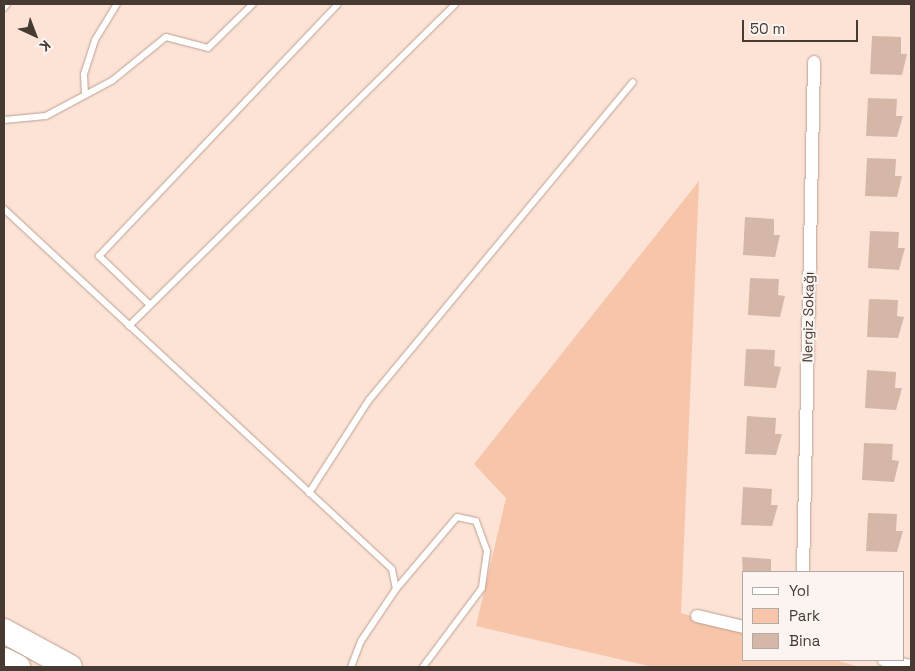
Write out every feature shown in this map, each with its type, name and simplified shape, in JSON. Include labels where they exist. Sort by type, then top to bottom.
[{"type":"highway","points":[[4,631],[70,667]]},
{"type":"highway","points":[[4,660],[18,667]]},
{"type":"street","name":"Nergiz Sokağı","points":[[802,571],[814,62]]},
{"type":"street","points":[[697,616],[742,627]]},
{"type":"street","points":[[888,661],[911,666]]},
{"type":"lane","points":[[4,8],[7,4]]},
{"type":"lane","points":[[85,94],[84,74],[95,40],[117,4]]},
{"type":"lane","points":[[4,120],[46,116],[113,80],[166,37],[208,48],[253,4]]},
{"type":"lane","points":[[150,305],[99,256],[338,4]]},
{"type":"lane","points":[[129,326],[455,4]]},
{"type":"lane","points":[[309,493],[368,400],[633,82]]},
{"type":"lane","points":[[4,209],[392,569],[396,589]]},
{"type":"lane","points":[[351,667],[360,641],[396,589],[458,517],[476,521],[487,551],[482,588],[423,667]]},
{"type":"green space","points":[[699,181],[681,613],[742,631],[742,661],[838,661],[859,667],[653,667],[476,626],[506,498],[474,464]]},
{"type":"building","points":[[872,36],[901,37],[901,54],[907,54],[902,75],[870,74]]},
{"type":"building","points":[[868,98],[897,99],[896,116],[903,116],[897,137],[866,136]]},
{"type":"building","points":[[867,158],[896,159],[895,176],[902,176],[897,197],[865,196]]},
{"type":"building","points":[[745,217],[774,219],[774,235],[780,235],[775,257],[743,255]]},
{"type":"building","points":[[870,231],[899,232],[898,248],[905,248],[899,270],[868,268]]},
{"type":"building","points":[[750,278],[779,279],[778,295],[785,296],[780,317],[748,315]]},
{"type":"building","points":[[869,299],[898,300],[897,316],[904,317],[898,338],[867,337]]},
{"type":"building","points":[[746,349],[775,350],[774,366],[781,367],[776,388],[744,386]]},
{"type":"building","points":[[867,370],[896,372],[895,388],[902,388],[896,410],[865,408]]},
{"type":"building","points":[[747,416],[776,418],[775,434],[782,434],[776,455],[745,454]]},
{"type":"building","points":[[864,443],[893,444],[892,460],[899,461],[894,482],[862,480]]},
{"type":"building","points":[[743,487],[772,489],[771,505],[778,505],[772,526],[741,525]]},
{"type":"building","points":[[868,513],[897,514],[896,531],[903,531],[897,552],[866,551]]},
{"type":"building","points":[[742,557],[771,559],[771,571],[743,571]]}]
